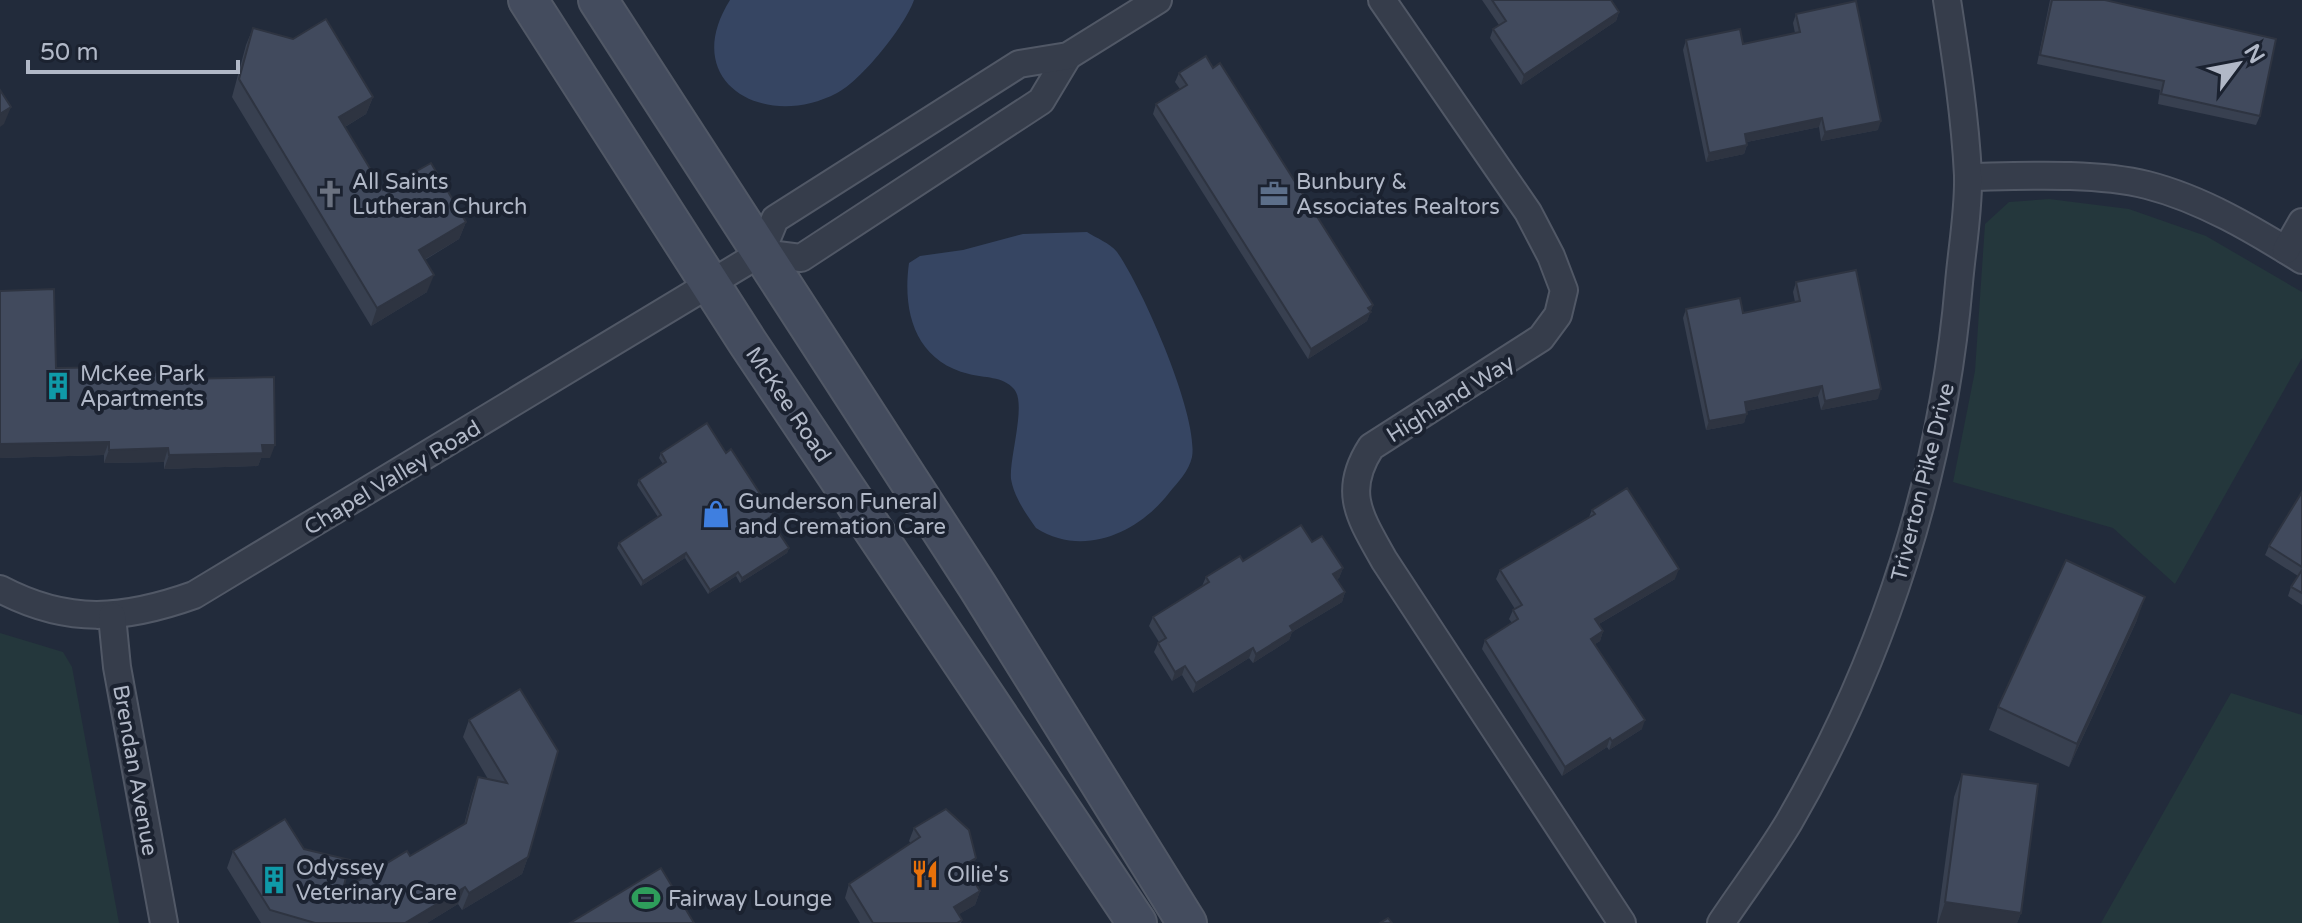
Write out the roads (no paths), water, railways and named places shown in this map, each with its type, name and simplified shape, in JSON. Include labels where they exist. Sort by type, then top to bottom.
[{"type":"main road","name":"McKee Road","points":[[528,0],[710,284],[1137,923]]},
{"type":"main road","points":[[598,0],[978,587],[1187,923]]},
{"type":"street","points":[[1068,56],[1041,101],[808,254],[801,258],[761,253],[775,219],[803,201],[1019,64],[1068,56],[1158,0]]},
{"type":"street","name":"Highland Way","points":[[1382,0],[1528,212],[1551,256],[1564,290],[1558,315],[1541,338],[1371,447],[1359,466],[1354,482],[1356,502],[1384,560],[1622,923]]},
{"type":"street","name":"Triverton Pike Drive","points":[[1721,923],[1787,824],[1831,745],[1867,665],[1899,578],[1934,454],[1953,358],[1968,177],[1947,0]]},
{"type":"street","points":[[1968,177],[2054,176],[2145,184],[2205,205],[2294,255],[2302,222]]},
{"type":"street","name":"Chapel Valley Road","points":[[0,589],[38,605],[75,615],[112,616],[148,611],[194,595],[761,253]]},
{"type":"street","name":"Brendan Avenue","points":[[112,616],[117,667],[164,923]]},
{"type":"water","points":[[730,0],[914,0],[902,24],[881,52],[847,87],[810,103],[783,106],[758,102],[737,92],[722,76],[715,55],[717,29]]},
{"type":"water","points":[[1087,232],[1117,252],[1154,321],[1187,413],[1192,457],[1179,480],[1142,520],[1108,537],[1072,541],[1036,528],[1015,492],[1011,469],[1019,406],[1014,389],[999,380],[951,368],[936,358],[916,332],[907,282],[909,263],[920,256],[963,250],[1023,234]]},
{"type":"place","name":"All Saints Lutheran Church","points":[[330,194]]},
{"type":"place","name":"Bunbury & Associates Realtors","points":[[1274,194]]},
{"type":"place","name":"McKee Park Apartments","points":[[58,386]]},
{"type":"place","name":"Gunderson Funeral and Cremation Care","points":[[716,514]]},
{"type":"place","name":"Ollie's","points":[[925,874]]},
{"type":"place","name":"Odyssey Veterinary Care","points":[[274,880]]},
{"type":"place","name":"Fairway Lounge","points":[[646,898]]}]
